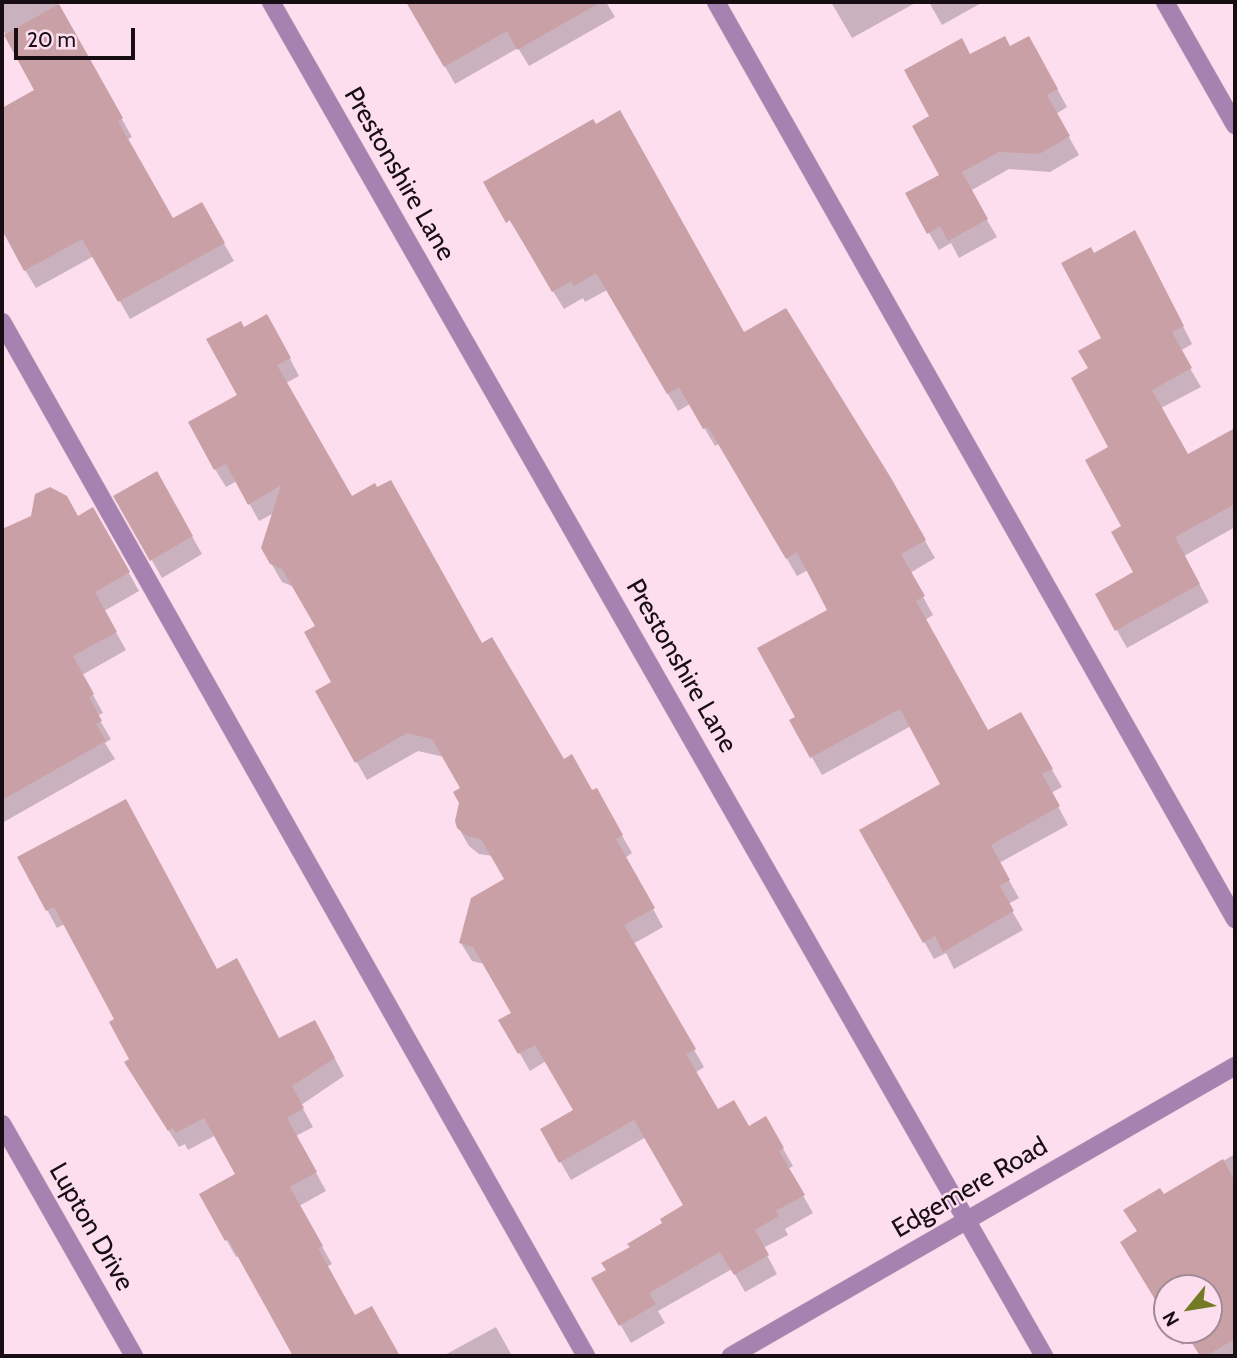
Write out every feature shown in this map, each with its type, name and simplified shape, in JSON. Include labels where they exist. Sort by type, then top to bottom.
[{"type":"street","name":"Prestonshire Lane","points":[[271,2],[1044,1356]]},
{"type":"street","points":[[716,2],[1235,919]]},
{"type":"street","points":[[1165,2],[1235,125]]},
{"type":"street","points":[[2,322],[586,1356]]},
{"type":"street","name":"Edgemere Road","points":[[731,1356],[1235,1066]]},
{"type":"street","name":"Lupton Drive","points":[[2,1124],[134,1356]]},
{"type":"building","points":[[406,2],[601,2],[517,50],[507,31],[444,67]]},
{"type":"building","points":[[59,4],[123,118],[118,121],[173,218],[202,202],[225,243],[118,302],[82,239],[24,271],[2,230],[2,108],[34,90],[4,35]]},
{"type":"building","points":[[1005,36],[1010,46],[1029,36],[1058,89],[1047,95],[1070,136],[1039,154],[999,152],[962,172],[988,219],[948,241],[940,226],[927,234],[905,193],[939,175],[912,126],[929,116],[904,70],[962,38],[970,54]]},
{"type":"building","points":[[620,110],[744,332],[786,308],[891,478],[926,540],[901,554],[925,596],[916,601],[988,730],[1021,712],[1053,769],[1042,774],[1060,806],[991,845],[1010,880],[1000,886],[1014,911],[943,952],[935,936],[923,943],[859,830],[940,784],[900,709],[810,758],[789,720],[795,717],[757,648],[827,610],[797,552],[786,559],[708,427],[703,429],[679,387],[667,394],[596,273],[574,286],[571,281],[552,292],[510,220],[506,223],[483,182],[593,119],[596,124]]},
{"type":"building","points":[[1135,230],[1184,326],[1172,332],[1192,368],[1152,390],[1188,454],[1235,428],[1235,504],[1175,537],[1200,584],[1115,631],[1095,594],[1133,572],[1111,532],[1121,526],[1085,460],[1108,447],[1071,378],[1088,368],[1078,351],[1101,338],[1061,263],[1091,247],[1094,253]]},
{"type":"building","points":[[267,314],[291,358],[277,365],[352,496],[375,483],[377,487],[391,480],[482,643],[492,637],[564,759],[572,754],[592,790],[597,788],[623,835],[616,839],[655,908],[624,925],[696,1049],[686,1054],[718,1109],[734,1100],[749,1126],[766,1116],[784,1148],[779,1151],[805,1195],[776,1211],[779,1216],[755,1230],[769,1255],[734,1275],[720,1252],[649,1293],[656,1304],[619,1326],[591,1278],[606,1270],[601,1263],[630,1247],[627,1244],[662,1223],[660,1219],[683,1205],[634,1120],[559,1163],[540,1129],[573,1110],[535,1045],[518,1054],[498,1020],[511,1013],[473,947],[459,943],[471,898],[504,879],[481,839],[467,836],[457,828],[455,821],[459,803],[453,792],[460,788],[432,739],[407,733],[355,763],[315,691],[331,682],[304,632],[315,626],[282,569],[270,564],[261,548],[281,485],[248,505],[226,464],[214,470],[188,422],[237,395],[206,339],[241,321],[244,327]]},
{"type":"building","points":[[157,471],[193,536],[150,561],[113,496]]},
{"type":"building","points":[[50,487],[67,496],[78,516],[93,507],[130,572],[95,592],[117,632],[73,656],[94,694],[89,697],[102,721],[96,724],[106,741],[2,800],[2,529],[31,516],[35,494]]},
{"type":"building","points":[[126,799],[217,969],[237,958],[279,1038],[315,1020],[335,1058],[292,1086],[304,1108],[287,1118],[317,1172],[290,1187],[323,1246],[318,1248],[355,1315],[372,1306],[400,1356],[293,1356],[228,1239],[225,1241],[199,1194],[235,1174],[204,1118],[176,1133],[173,1128],[168,1131],[124,1062],[129,1059],[109,1022],[114,1019],[54,907],[46,911],[17,857]]},
{"type":"building","points":[[1223,1159],[1235,1181],[1235,1339],[1206,1356],[1200,1356],[1192,1344],[1223,1344],[1223,1274],[1153,1274],[1153,1296],[1120,1242],[1137,1231],[1123,1210],[1160,1188],[1164,1194]]}]
